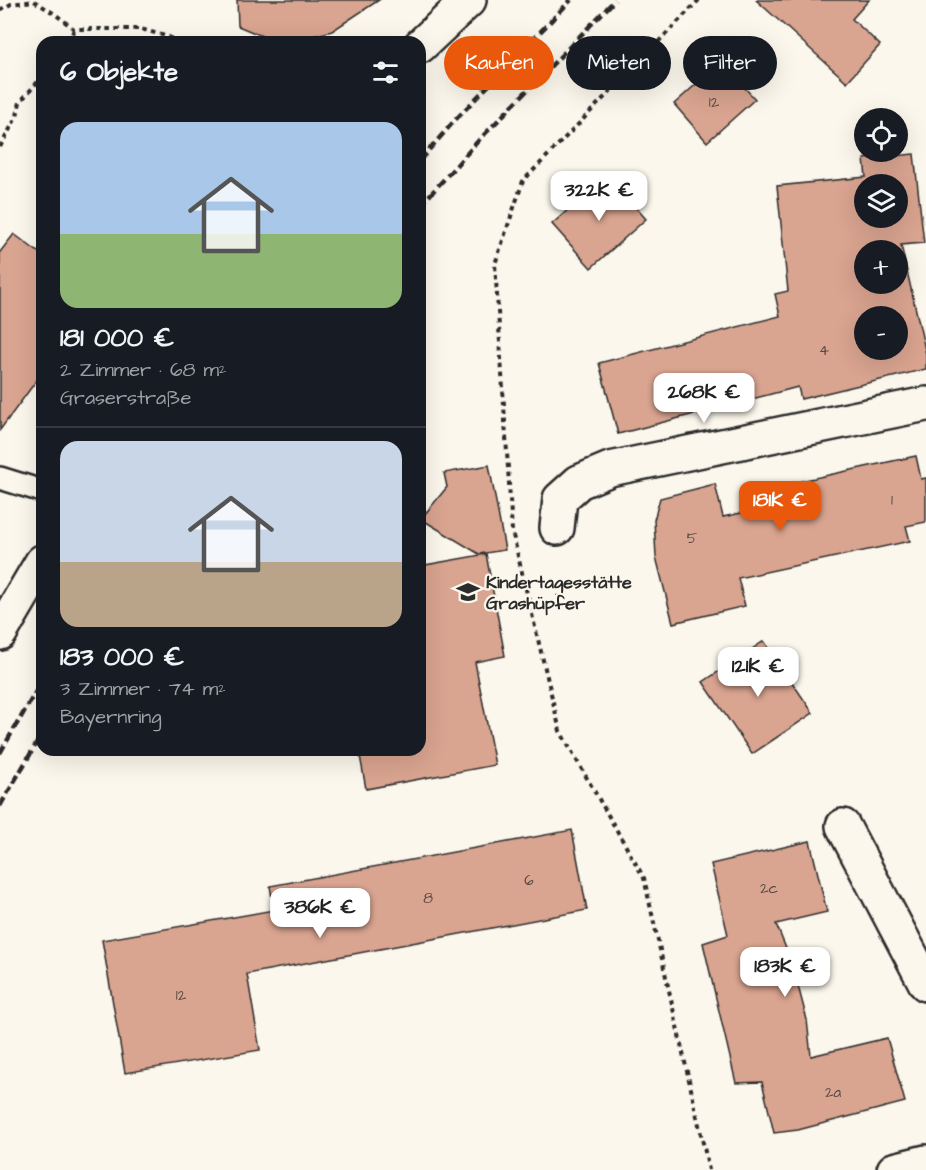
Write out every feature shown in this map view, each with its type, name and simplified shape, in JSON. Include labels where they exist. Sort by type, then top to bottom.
[{"type":"street","points":[[426,40],[469,0]]},
{"type":"street","points":[[556,528],[560,499],[579,482],[610,469],[926,405]]},
{"type":"street","points":[[0,633],[36,572]]},
{"type":"street","points":[[843,826],[926,984]]},
{"type":"street","points":[[894,1170],[926,1162]]},
{"type":"lane","points":[[0,478],[36,489]]},
{"type":"path","points":[[699,0],[523,182],[495,264],[512,531],[560,731],[644,878],[709,1170]]},
{"type":"path","points":[[0,10],[11,4],[34,1],[74,29],[141,29],[166,36]]},
{"type":"path","points":[[71,36],[74,29]]},
{"type":"path","points":[[0,147],[17,116],[20,102],[36,84]]},
{"type":"building","points":[[237,0],[379,0],[332,31],[313,36],[262,36],[238,26]]},
{"type":"building","points":[[756,0],[869,0],[852,19],[880,45],[847,82]]},
{"type":"building","points":[[690,90],[747,90],[755,99],[707,142],[674,104]]},
{"type":"building","points":[[914,154],[924,243],[908,244],[908,240],[854,240],[854,294],[908,294],[908,276],[926,354],[926,369],[801,399],[798,387],[618,434],[599,363],[780,316],[775,294],[788,291],[777,186],[854,178],[854,228],[908,228],[908,174],[866,174],[864,162],[908,162],[908,155]]},
{"type":"building","points":[[607,175],[646,219],[591,268],[552,224]]},
{"type":"building","points":[[14,234],[36,250],[36,381],[0,430],[0,252]]},
{"type":"building","points":[[916,456],[921,479],[926,478],[926,522],[906,526],[910,541],[738,578],[745,606],[673,623],[656,557],[654,520],[660,498],[715,484],[723,517],[790,502],[787,484]]},
{"type":"building","points":[[489,465],[505,550],[479,554],[426,522],[426,513],[447,487],[444,473]]},
{"type":"building","points":[[486,554],[505,656],[475,662],[495,765],[366,789],[360,756],[426,756],[426,565]]},
{"type":"building","points":[[764,641],[813,713],[752,754],[703,682]]},
{"type":"building","points":[[572,830],[587,910],[247,974],[260,1050],[125,1073],[102,940],[274,910],[270,886]]},
{"type":"building","points":[[810,841],[827,912],[776,924],[792,963],[807,1020],[811,1056],[887,1038],[905,1102],[798,1130],[774,1133],[762,1082],[736,1083],[703,943],[728,935],[711,864]]},
{"type":"railway","points":[[426,153],[571,0]]},
{"type":"railway","points":[[426,199],[479,140],[615,0]]},
{"type":"railway","points":[[0,753],[36,691]]},
{"type":"railway","points":[[0,806],[36,744]]},
{"type":"place","name":"Kindertagesstätte Grashüpfer","points":[[468,592]]}]
